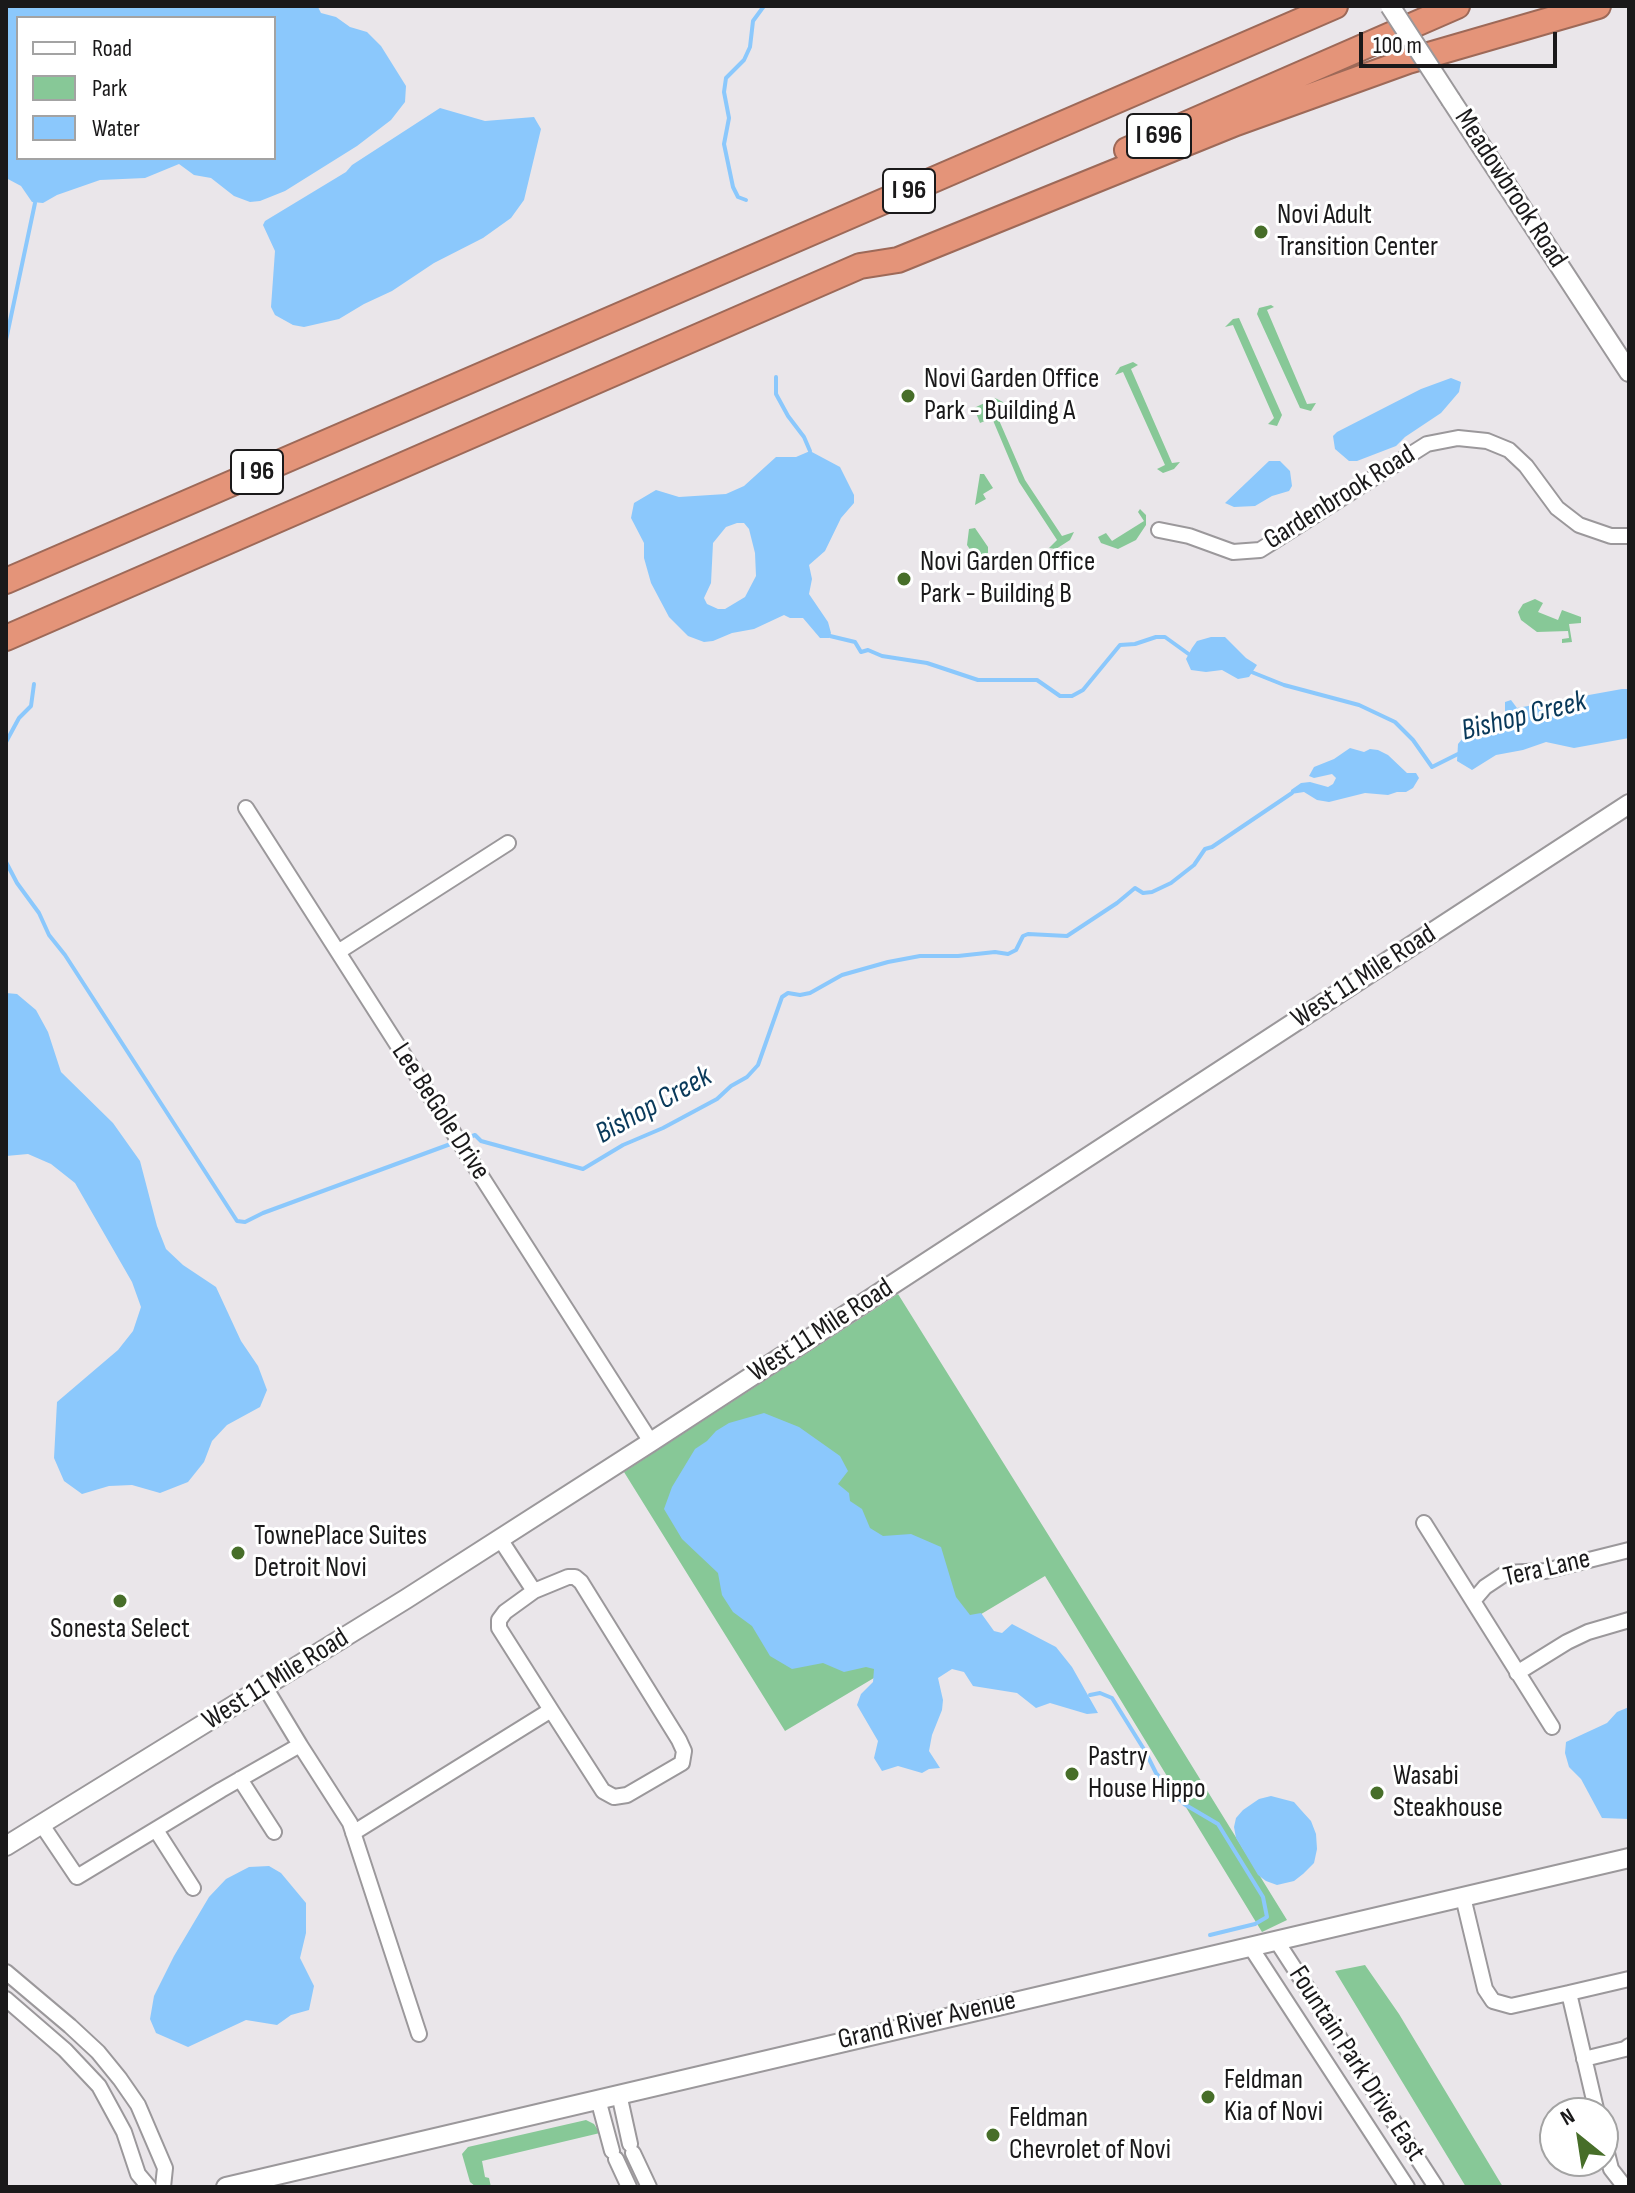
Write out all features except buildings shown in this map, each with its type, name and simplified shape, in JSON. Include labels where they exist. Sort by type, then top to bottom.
[{"type":"highway","name":"I 96","points":[[6,580],[1335,6]]},
{"type":"highway","name":"I 696","points":[[860,266],[1457,6]]},
{"type":"highway","points":[[860,266],[898,260],[1236,123],[1408,61],[1598,6]]},
{"type":"highway","name":"I 96","points":[[6,638],[860,266]]},
{"type":"street","name":"Meadowbrook Road","points":[[1390,6],[1629,372]]},
{"type":"street","name":"Gardenbrook Road","points":[[1159,530],[1189,536],[1233,552],[1260,550],[1427,444],[1458,438],[1487,441],[1509,450],[1526,466],[1557,508],[1579,525],[1603,534],[1629,536]]},
{"type":"street","name":"West 11 Mile Road","points":[[6,1846],[500,1539],[1629,804]]},
{"type":"street","name":"Lee BeGole Drive","points":[[246,808],[651,1442]]},
{"type":"street","points":[[338,952],[508,843]]},
{"type":"street","name":"Tera Lane","points":[[1424,1523],[1552,1727]]},
{"type":"street","points":[[500,1539],[534,1591]]},
{"type":"street","name":"Tera Lane","points":[[1473,1601],[1485,1587],[1506,1573],[1545,1571],[1629,1550]]},
{"type":"street","points":[[575,1577],[679,1740],[684,1751],[682,1763],[627,1795],[614,1797],[603,1791],[551,1710],[499,1628],[499,1620],[534,1591],[575,1577]]},
{"type":"street","points":[[1517,1673],[1588,1632],[1629,1620]]},
{"type":"street","points":[[265,1687],[350,1823],[419,2034]]},
{"type":"street","points":[[353,1833],[551,1710]]},
{"type":"street","points":[[42,1825],[77,1877],[300,1745]]},
{"type":"street","points":[[240,1779],[274,1832]]},
{"type":"street","points":[[156,1830],[193,1888]]},
{"type":"street","name":"Grand River Avenue","points":[[226,2187],[1629,1858]]},
{"type":"street","points":[[1463,1897],[1485,1989],[1493,2001],[1511,2006],[1628,1984]]},
{"type":"street","name":"Fountain Park Drive East","points":[[1276,1940],[1436,2187]]},
{"type":"street","name":"Fountain Park Drive East","points":[[1250,1946],[1407,2187]]},
{"type":"street","points":[[6,1972],[80,2034],[120,2079],[138,2105],[165,2168],[163,2187]]},
{"type":"street","points":[[1569,1993],[1593,2097]]},
{"type":"street","points":[[6,1999],[65,2050],[99,2086],[124,2132],[138,2174],[149,2187]]},
{"type":"street","points":[[1584,2059],[1629,2046]]},
{"type":"street","points":[[619,2094],[632,2149],[649,2187]]},
{"type":"street","points":[[598,2099],[614,2155],[629,2187]]},
{"type":"green space","points":[[1274,307],[1267,310],[1307,404],[1316,403],[1311,411],[1300,408],[1257,314],[1259,308]]},
{"type":"green space","points":[[1239,318],[1282,415],[1277,426],[1268,424],[1274,418],[1233,325],[1225,327],[1233,319]]},
{"type":"green space","points":[[1133,362],[1138,365],[1131,369],[1172,463],[1180,462],[1174,469],[1163,473],[1157,469],[1165,465],[1123,372],[1115,375],[1120,367]]},
{"type":"green space","points":[[995,398],[1005,403],[995,411],[1025,480],[1062,536],[1074,532],[1070,540],[1056,549],[1049,548],[1057,540],[1019,482],[992,418],[980,423],[974,408]]},
{"type":"green space","points":[[980,474],[984,474],[993,488],[983,494],[986,499],[975,505]]},
{"type":"green space","points":[[1140,509],[1146,515],[1146,525],[1136,540],[1118,549],[1101,543],[1098,537],[1106,533],[1112,541],[1144,521],[1138,512]]},
{"type":"green space","points":[[975,528],[988,547],[988,553],[983,556],[973,554],[967,545],[969,529]]},
{"type":"green space","points":[[1535,599],[1543,603],[1538,612],[1558,620],[1562,610],[1581,617],[1581,623],[1569,624],[1572,642],[1562,643],[1562,639],[1569,638],[1568,631],[1537,632],[1521,620],[1518,612],[1523,604]]},
{"type":"green space","points":[[898,1294],[1287,1920],[1262,1932],[1045,1576],[785,1731],[624,1472]]},
{"type":"green space","points":[[1365,1965],[1399,2014],[1503,2187],[1466,2187],[1335,1971]]},
{"type":"green space","points":[[586,2120],[594,2124],[600,2133],[482,2161],[491,2187],[476,2187],[470,2182],[462,2154],[468,2147]]},
{"type":"water","points":[[6,6],[318,7],[321,13],[367,32],[381,46],[406,86],[405,102],[391,120],[357,146],[285,191],[260,201],[250,202],[234,196],[211,178],[194,175],[179,164],[145,178],[100,180],[43,203],[32,202],[21,186],[6,178]]},
{"type":"water","points":[[440,108],[485,121],[534,117],[541,129],[524,200],[511,218],[483,238],[339,319],[304,327],[275,315],[271,307],[275,251],[263,225],[265,221],[346,172],[352,165]]},
{"type":"water","points":[[1451,378],[1461,382],[1459,392],[1441,413],[1396,446],[1357,461],[1349,461],[1335,449],[1333,436],[1337,432],[1421,389]]},
{"type":"water","points":[[810,451],[840,467],[854,495],[854,503],[841,518],[825,551],[809,565],[812,579],[809,594],[828,622],[829,638],[820,638],[803,618],[784,615],[754,629],[713,641],[704,642],[688,636],[669,617],[651,583],[644,558],[644,543],[631,518],[634,503],[656,490],[679,497],[726,494],[744,486],[776,457],[796,457]],"holes":[[[744,523],[749,529],[755,553],[756,576],[745,597],[725,609],[718,609],[707,604],[704,598],[711,583],[713,543],[726,527]]]},
{"type":"water","points":[[1269,461],[1280,461],[1290,471],[1292,486],[1289,491],[1255,506],[1234,507],[1225,503]]},
{"type":"water","points":[[1225,637],[1257,665],[1249,677],[1238,679],[1222,670],[1191,670],[1186,659],[1192,648],[1197,641]]},
{"type":"water","points":[[1629,689],[1629,738],[1574,748],[1546,742],[1496,755],[1472,770],[1457,761],[1458,744],[1463,738],[1486,732],[1497,718],[1505,714],[1505,702],[1511,700],[1517,708]]},
{"type":"water","points":[[1350,748],[1364,752],[1378,750],[1407,773],[1416,773],[1419,778],[1413,788],[1406,792],[1388,795],[1365,793],[1329,802],[1317,800],[1304,792],[1291,794],[1291,790],[1301,783],[1328,787],[1333,784],[1336,778],[1332,774],[1314,778],[1309,776],[1314,767]]},
{"type":"water","points":[[6,993],[17,994],[36,1010],[48,1032],[61,1072],[113,1123],[140,1161],[166,1249],[183,1265],[216,1287],[241,1341],[258,1366],[267,1390],[260,1407],[227,1425],[212,1441],[204,1462],[188,1482],[160,1493],[132,1485],[109,1486],[82,1494],[64,1481],[54,1458],[57,1402],[118,1350],[133,1331],[141,1307],[132,1282],[75,1183],[51,1164],[28,1154],[6,1156]]},
{"type":"water","points":[[764,1413],[799,1427],[840,1456],[848,1471],[838,1484],[849,1493],[850,1501],[862,1509],[870,1528],[883,1536],[911,1534],[941,1547],[956,1597],[970,1615],[981,1613],[994,1631],[1002,1633],[1012,1624],[1056,1647],[1072,1667],[1098,1713],[1087,1714],[1050,1703],[1036,1708],[1017,1693],[973,1686],[964,1672],[952,1669],[938,1678],[942,1710],[929,1751],[940,1768],[922,1773],[898,1766],[882,1771],[874,1758],[878,1741],[857,1705],[861,1694],[873,1682],[874,1669],[866,1667],[844,1672],[823,1663],[792,1669],[770,1656],[752,1626],[733,1612],[722,1595],[718,1573],[682,1539],[664,1509],[672,1487],[695,1449],[729,1423]]},
{"type":"water","points":[[1629,1707],[1629,1819],[1602,1818],[1581,1779],[1569,1767],[1566,1742],[1607,1723],[1617,1712]]},
{"type":"water","points":[[1271,1796],[1294,1802],[1311,1821],[1316,1834],[1314,1863],[1294,1881],[1277,1885],[1258,1875],[1236,1838],[1234,1827],[1236,1818],[1243,1810],[1259,1799]]},
{"type":"water","points":[[269,1866],[281,1873],[306,1903],[306,1933],[300,1958],[314,1986],[309,2010],[291,2015],[277,2025],[246,2020],[188,2047],[156,2033],[150,2019],[154,1996],[209,1897],[226,1879],[249,1867]]},
{"type":"waterway","points":[[746,200],[738,197],[733,187],[724,144],[729,118],[724,92],[726,78],[744,60],[750,47],[753,21],[764,6]]},
{"type":"waterway","points":[[6,340],[35,203]]},
{"type":"waterway","points":[[776,377],[776,394],[810,451]]},
{"type":"waterway","points":[[830,636],[855,642],[861,652],[868,650],[882,656],[927,663],[978,680],[1037,680],[1060,696],[1072,696],[1083,690],[1120,645],[1165,637],[1190,655]]},
{"type":"waterway","points":[[1249,671],[1284,685],[1359,705],[1395,722],[1413,740],[1432,767],[1458,754]]},
{"type":"waterway","name":"Bishop Creek","points":[[6,742],[19,718],[31,706],[34,684]]},
{"type":"waterway","name":"Bishop Creek","points":[[464,1139],[475,1135],[481,1141],[583,1169],[623,1145],[717,1099],[747,1077],[758,1065],[782,997],[788,993],[810,993],[842,975],[888,962],[920,956],[1008,954],[1016,950],[1023,936],[1028,934],[1067,936],[1135,888],[1143,893],[1152,892],[1171,883],[1194,865],[1205,849],[1292,793]]},
{"type":"waterway","name":"Bishop Creek","points":[[6,862],[39,913],[49,935],[237,1221],[245,1222],[456,1142]]},
{"type":"waterway","points":[[1090,1695],[1100,1693],[1112,1698],[1156,1773],[1184,1804],[1218,1824],[1263,1897],[1267,1917],[1255,1924],[1210,1935]]},
{"type":"place","name":"Novi Adult Transition Center","points":[[1261,232]]},
{"type":"place","name":"Novi Garden Office Park - Building A","points":[[908,396]]},
{"type":"place","name":"Novi Garden Office Park - Building B","points":[[904,579]]},
{"type":"place","name":"TownePlace Suites Detroit Novi","points":[[238,1553]]},
{"type":"place","name":"Sonesta Select","points":[[120,1601]]},
{"type":"place","name":"Pastry House Hippo","points":[[1072,1774]]},
{"type":"place","name":"Wasabi Steakhouse","points":[[1377,1793]]},
{"type":"place","name":"Feldman Kia of Novi","points":[[1208,2097]]},
{"type":"place","name":"Feldman Chevrolet of Novi","points":[[993,2135]]}]
